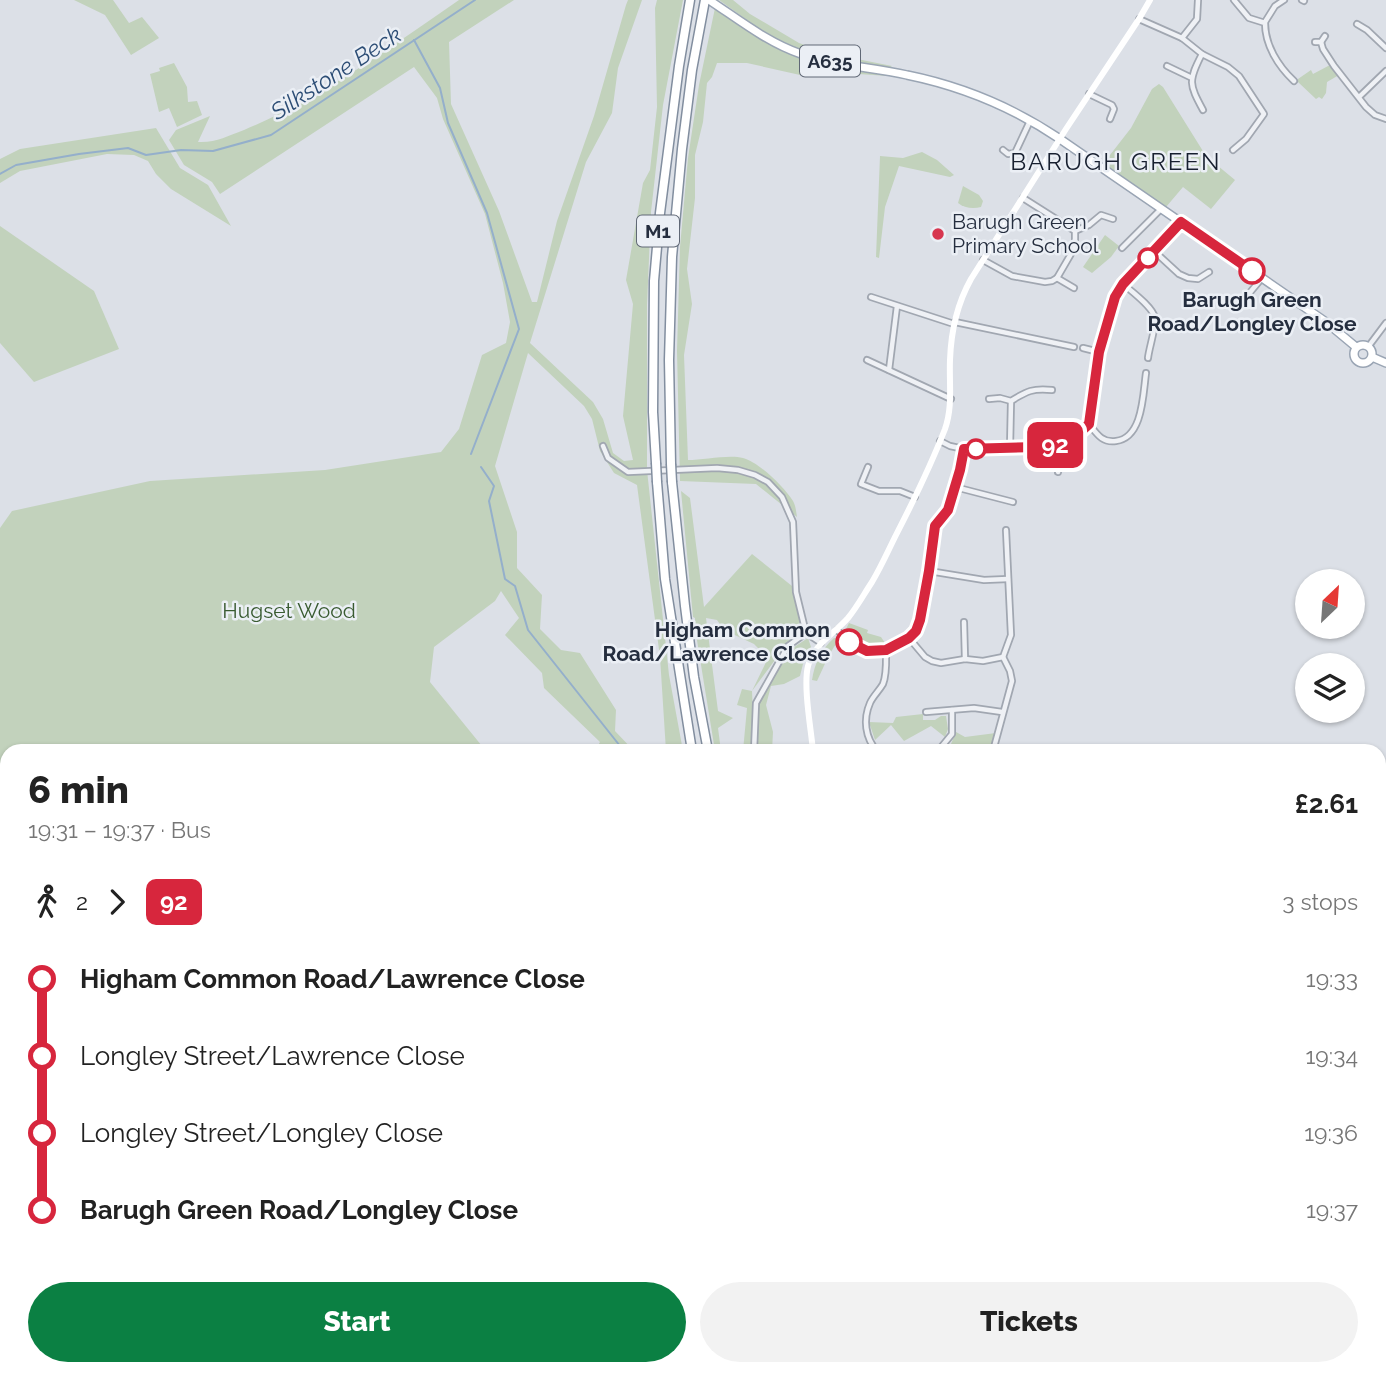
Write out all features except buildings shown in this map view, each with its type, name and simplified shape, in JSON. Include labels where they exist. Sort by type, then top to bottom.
[{"type":"highway","name":"M1","points":[[690,1],[660,213],[654,281],[653,412],[665,579],[691,744]]},
{"type":"highway","name":"M1","points":[[706,3],[692,70],[682,149],[672,257],[669,360],[672,482],[690,642],[707,744]]},
{"type":"main road","name":"A635","points":[[706,3],[801,54],[908,75],[998,104],[1060,139],[1326,321],[1356,347]]},
{"type":"main road","points":[[1361,345],[1368,347],[1372,357],[1366,363],[1357,362],[1353,355],[1356,347],[1361,345]]},
{"type":"main road","points":[[1372,357],[1386,363]]},
{"type":"street","points":[[812,744],[808,666],[821,643],[848,617],[874,579],[915,497],[939,441],[948,419],[954,323],[962,296],[1150,0]]},
{"type":"street","points":[[1182,38],[1197,19],[1198,0]]},
{"type":"street","points":[[1234,0],[1250,18],[1265,23]]},
{"type":"street","points":[[1284,0],[1275,6],[1265,23],[1267,42],[1280,65],[1294,81]]},
{"type":"street","points":[[1139,19],[1182,38],[1202,54],[1228,67],[1239,76],[1264,114],[1246,139],[1233,150]]},
{"type":"street","points":[[1357,24],[1386,48]]},
{"type":"street","points":[[1325,36],[1318,42],[1330,60],[1366,107],[1375,115],[1386,119]]},
{"type":"street","points":[[1202,54],[1192,78],[1192,86],[1203,110]]},
{"type":"street","points":[[1167,66],[1192,78]]},
{"type":"street","points":[[1359,96],[1386,71]]},
{"type":"street","points":[[1089,94],[1112,105],[1114,109],[1110,120]]},
{"type":"street","points":[[1003,150],[1008,154],[1015,153],[1030,121]]},
{"type":"street","points":[[1232,139],[1238,146]]},
{"type":"street","points":[[1023,198],[1075,231]]},
{"type":"street","points":[[1122,248],[1161,209]]},
{"type":"street","points":[[1075,231],[1089,225],[1101,215],[1113,219]]},
{"type":"street","points":[[939,441],[964,449],[1010,448],[1063,444],[1077,435],[1089,424],[1099,352],[1112,305],[1123,284],[1181,222]]},
{"type":"street","points":[[983,260],[1012,276],[1045,282],[1057,278],[1074,247],[1075,231]]},
{"type":"street","points":[[1154,251],[1183,276],[1198,279],[1209,272]]},
{"type":"street","points":[[1057,278],[1074,288]]},
{"type":"street","points":[[1247,296],[1262,278]]},
{"type":"street","points":[[1123,284],[1154,315],[1147,358]]},
{"type":"street","points":[[872,297],[954,323],[1074,347]]},
{"type":"street","points":[[890,370],[897,306]]},
{"type":"street","points":[[1368,347],[1386,323]]},
{"type":"street","points":[[1083,348],[1099,352]]},
{"type":"street","points":[[1149,350],[1156,352]]},
{"type":"street","points":[[867,360],[951,398]]},
{"type":"street","points":[[1089,424],[1105,441],[1122,440],[1129,436],[1138,421],[1146,376],[1138,377]]},
{"type":"street","points":[[989,399],[1011,401],[1037,388],[1052,390]]},
{"type":"street","points":[[1010,448],[1011,401]]},
{"type":"street","points":[[1058,472],[1063,444]]},
{"type":"street","points":[[603,446],[608,458],[628,472],[717,468],[738,470],[768,482],[782,497],[793,522],[796,592],[806,633],[821,643]]},
{"type":"street","points":[[836,630],[849,642],[867,651],[886,650],[909,638],[916,631],[929,571],[935,526],[948,510],[964,449]]},
{"type":"street","points":[[867,467],[861,484],[879,491],[900,491],[915,497]]},
{"type":"street","points":[[955,487],[1013,502]]},
{"type":"street","points":[[995,744],[1012,681],[1003,657],[1011,635],[1006,530]]},
{"type":"street","points":[[999,540],[1006,540]]},
{"type":"street","points":[[929,571],[984,580],[1008,579]]},
{"type":"street","points":[[964,622],[965,659]]},
{"type":"street","points":[[754,744],[756,703],[788,646],[806,633]]},
{"type":"street","points":[[909,638],[925,657],[941,663],[1003,657]]},
{"type":"street","points":[[871,744],[866,732],[866,717],[886,674],[886,650]]},
{"type":"street","points":[[926,712],[974,708],[1002,712]]},
{"type":"street","points":[[944,744],[952,734],[952,710]]},
{"type":"green space","points":[[74,0],[113,0],[129,23],[142,17],[159,38],[131,55],[105,15]]},
{"type":"green space","name":"Hugset Wood","points":[[459,0],[514,0],[449,42],[451,104],[499,211],[532,302],[537,302],[557,221],[594,116],[626,5],[628,0],[642,0],[618,68],[612,113],[586,162],[530,343],[593,402],[603,419],[613,453],[624,461],[633,460],[623,416],[633,304],[626,280],[643,183],[650,170],[657,107],[655,8],[657,0],[683,0],[663,105],[651,212],[647,305],[647,470],[669,675],[682,744],[666,744],[660,657],[637,485],[614,473],[600,451],[592,419],[584,406],[528,353],[495,466],[517,532],[517,568],[542,595],[540,629],[561,650],[580,653],[616,710],[615,731],[627,744],[599,744],[600,742],[544,688],[542,673],[505,635],[519,618],[501,591],[495,601],[434,647],[430,682],[480,744],[0,744],[0,528],[12,511],[150,481],[325,470],[441,452],[459,429],[482,355],[506,343],[510,322],[485,214],[443,119],[437,98],[414,67],[220,194],[212,182],[184,165],[169,140],[176,130],[210,116],[198,142],[221,139],[244,130],[301,103],[408,36]]},
{"type":"green space","points":[[719,0],[733,0],[750,14],[799,43],[832,54],[892,66],[889,68],[841,60],[793,47],[764,32]]},
{"type":"green space","points":[[715,8],[792,55],[888,74],[844,73],[809,77],[747,63],[717,63],[707,83],[703,122],[695,155],[695,198],[687,269],[692,304],[684,355],[688,460],[731,457],[749,460],[784,489],[794,503],[797,517],[756,484],[680,481],[677,351],[680,247],[688,158],[699,85]]},
{"type":"green space","points":[[174,63],[187,87],[188,102],[197,101],[202,115],[177,127],[169,108],[159,112],[150,74]]},
{"type":"green space","points":[[1330,65],[1339,75],[1327,82],[1326,93],[1322,99],[1316,99],[1298,79],[1311,70],[1313,74]]},
{"type":"green space","points":[[1159,84],[1206,156],[1235,180],[1211,209],[1183,187],[1166,207],[1103,164],[1131,128],[1152,89]]},
{"type":"green space","points":[[156,128],[180,168],[208,185],[231,226],[171,189],[148,161],[134,155],[107,154],[20,171],[0,183],[0,159],[20,149]]},
{"type":"green space","points":[[922,152],[937,160],[954,175],[950,177],[899,166],[885,207],[879,258],[876,257],[880,156],[903,158]]},
{"type":"green space","points":[[963,186],[979,195],[983,201],[981,207],[969,208],[958,203]]},
{"type":"green space","points":[[0,226],[94,291],[119,349],[34,382],[0,343]]},
{"type":"green space","points":[[1105,235],[1119,246],[1111,257],[1092,273],[1083,267]]},
{"type":"green space","points":[[681,491],[690,498],[704,607],[752,554],[792,586],[803,632],[786,645],[752,691],[768,658],[754,644],[724,630],[717,620],[706,618],[718,711],[733,718],[718,728],[720,744],[714,744],[693,617]]},
{"type":"green space","points":[[849,623],[881,637],[887,646],[869,645],[853,639],[845,631]]},
{"type":"green space","points":[[808,638],[811,647],[800,676],[784,684],[771,686],[766,705],[773,732],[772,744],[757,744],[758,704],[791,649]]},
{"type":"green space","points":[[834,638],[839,639],[817,681],[812,680],[819,657]]},
{"type":"green space","points":[[742,689],[752,691],[751,744],[744,744],[747,708],[737,705]]},
{"type":"green space","points":[[923,714],[923,720],[946,716],[948,729],[945,737],[931,726],[904,741],[891,725],[875,740],[869,722],[893,723],[896,717]]},
{"type":"green space","points":[[956,732],[965,737],[996,733],[992,744],[951,744]]},
{"type":"waterway","name":"Silkstone Beck","points":[[0,174],[16,165],[79,154],[128,148],[146,155],[181,150],[213,151],[271,135],[475,0]]},
{"type":"waterway","points":[[414,40],[440,88],[448,123],[487,213],[519,329],[471,454]]},
{"type":"waterway","points":[[481,467],[494,486],[489,501],[505,579],[515,586],[528,630],[618,744]]},
{"type":"bus line","name":"92","points":[[849,642],[867,651],[886,650],[909,638],[916,631],[929,571],[935,526],[948,510],[964,449],[1063,444],[1089,424],[1099,352],[1115,297],[1123,284],[1181,222],[1252,271]]},
{"type":"place","name":"Barugh Green Primary School","points":[[938,234]]},
{"type":"place","name":"Barugh Green Road/Longley Close","points":[[1252,271]]},
{"type":"place","name":"Higham Common Road/Lawrence Close","points":[[849,642]]},
{"type":"district","name":"BARUGH GREEN","points":[[1116,162]]}]
